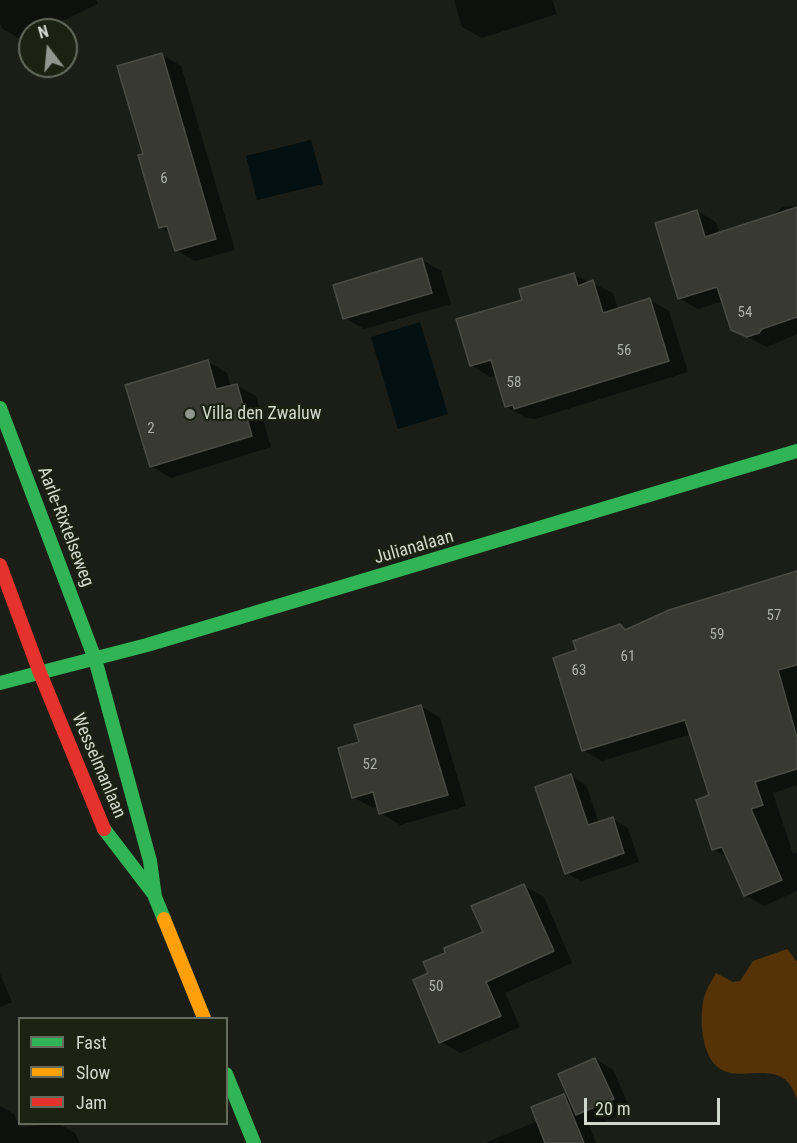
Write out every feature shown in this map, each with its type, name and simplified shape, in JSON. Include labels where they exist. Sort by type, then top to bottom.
[{"type":"street","name":"Aarle-Rixtelseweg","points":[[0,408],[95,659]]},
{"type":"street","name":"Julianalaan","points":[[0,683],[95,659],[448,557],[797,451]]},
{"type":"street","points":[[0,565],[40,673]]},
{"type":"street","name":"Wesselmanlaan","points":[[95,659],[150,861],[155,897],[204,1017]]},
{"type":"street","name":"Wesselmanlaan","points":[[40,673],[104,830],[155,897]]},
{"type":"street","points":[[228,1079],[254,1143]]},
{"type":"shaded area","points":[[311,140],[323,184],[257,200],[246,156]]},
{"type":"shaded area","points":[[420,322],[448,414],[398,429],[371,337]]},
{"type":"shaded area","points":[[787,949],[797,962],[797,1100],[791,1086],[783,1078],[762,1073],[739,1074],[719,1068],[708,1055],[702,1025],[704,998],[716,973],[733,982],[740,981],[753,961]]},
{"type":"building","points":[[162,53],[216,239],[175,251],[167,226],[159,228],[138,155],[143,154],[117,66]]},
{"type":"building","points":[[797,207],[797,317],[762,329],[759,333],[747,337],[731,330],[717,287],[678,299],[655,223],[697,210],[705,237]]},
{"type":"building","points":[[422,258],[432,293],[343,319],[333,285]]},
{"type":"building","points":[[574,273],[578,286],[593,280],[603,313],[650,298],[669,361],[514,409],[513,405],[505,407],[491,360],[470,366],[456,319],[522,300],[519,289]]},
{"type":"building","name":"Villa den Zwaluw","points":[[208,360],[216,389],[237,384],[252,436],[150,467],[125,385]]},
{"type":"building","points":[[797,571],[797,665],[778,670],[797,738],[797,769],[755,782],[763,805],[751,809],[782,880],[744,896],[722,847],[712,850],[696,800],[709,795],[685,720],[582,751],[553,658],[576,650],[573,641],[620,624],[625,630],[669,610]]},
{"type":"building","points":[[421,705],[448,795],[379,814],[373,792],[352,798],[338,748],[359,742],[354,725]]},
{"type":"building","points":[[571,774],[588,825],[613,817],[624,853],[565,874],[535,787]]},
{"type":"building","points":[[524,884],[554,951],[486,982],[501,1016],[439,1043],[413,980],[428,973],[423,962],[445,953],[444,948],[483,932],[471,906]]},
{"type":"building","points":[[595,1058],[614,1099],[576,1115],[558,1074]]},
{"type":"building","points":[[564,1094],[584,1143],[545,1143],[531,1107]]},
{"type":"traffic: fast","points":[[0,408],[95,659],[150,861],[155,897],[164,919]]},
{"type":"traffic: fast","points":[[0,683],[147,645],[797,451]]},
{"type":"traffic: fast","points":[[104,829],[153,893]]},
{"type":"traffic: fast","points":[[228,1079],[254,1143]]},
{"type":"traffic: slow","points":[[164,919],[204,1017]]},
{"type":"traffic: jam","points":[[0,565],[40,673],[104,829]]},
{"type":"place","name":"Villa den Zwaluw","points":[[190,414]]}]
